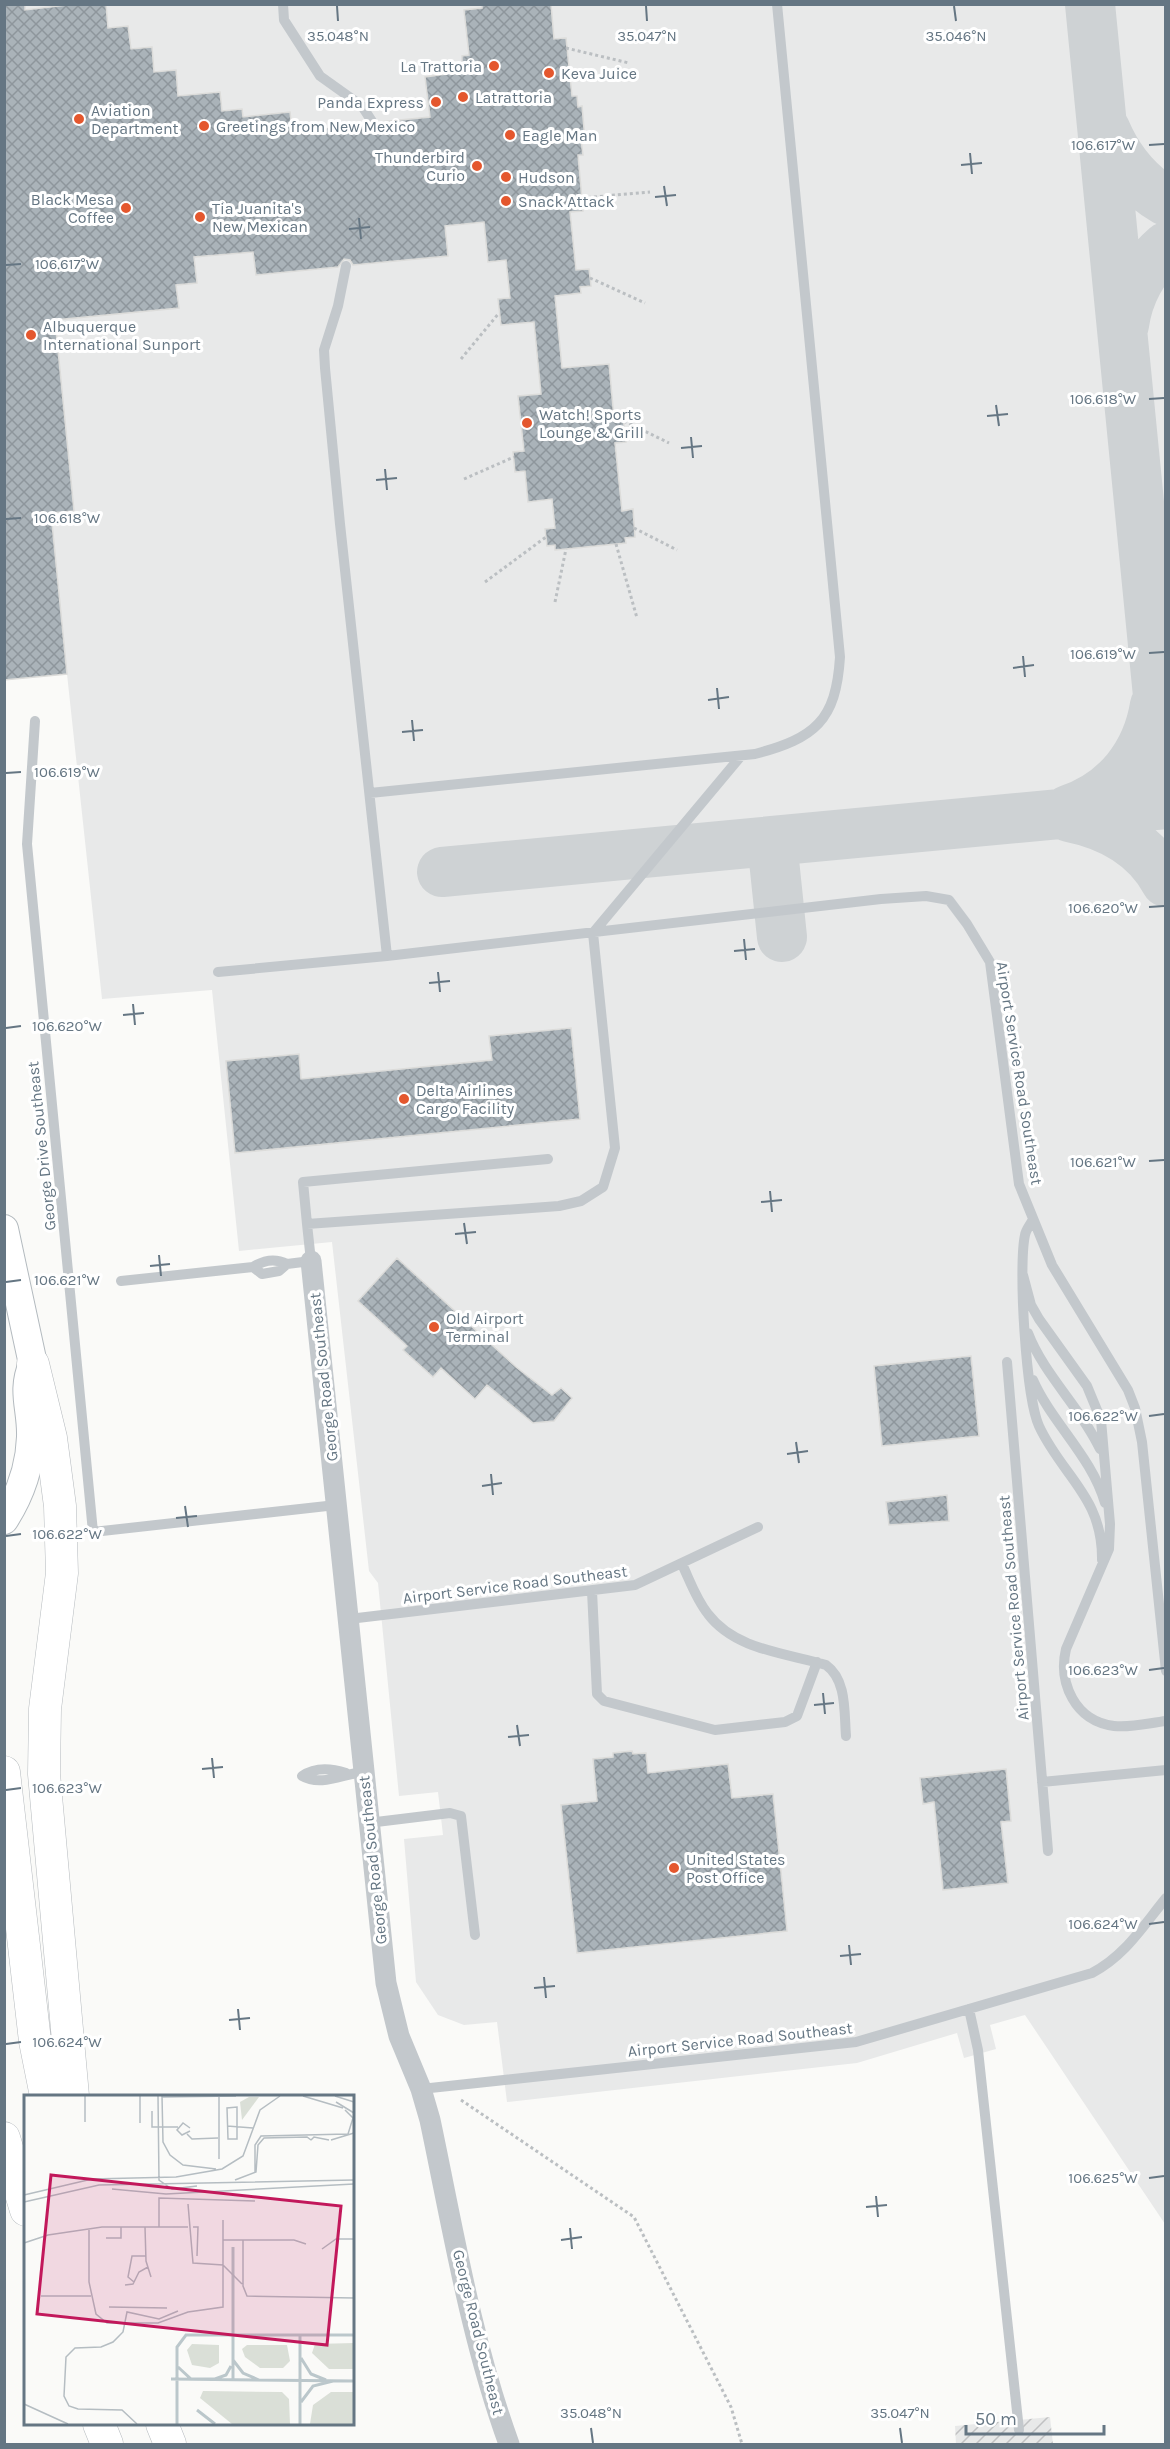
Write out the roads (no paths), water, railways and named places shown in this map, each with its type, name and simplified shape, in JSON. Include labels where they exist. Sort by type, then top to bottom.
[{"type":"main road","points":[[4,1228],[51,1438],[60,1506],[62,1573],[46,1699],[44,1774],[73,2095]]},
{"type":"main road","points":[[4,1520],[18,1499],[29,1456],[31,1436],[26,1397],[27,1379],[33,1364]]},
{"type":"main road","points":[[4,1773],[34,2041],[46,2095]]},
{"type":"main road","points":[[4,2138],[24,2203]]},
{"type":"main road","points":[[99,2425],[107,2445]]},
{"type":"main road","points":[[162,2425],[170,2445]]},
{"type":"street","name":"George Road Southeast","points":[[311,1261],[349,1619],[355,1773],[368,1822],[386,1983],[399,2036],[431,2088],[430,2120],[477,2341],[509,2445]]},
{"type":"lane","points":[[283,4],[284,20],[320,76],[362,106],[373,123]]},
{"type":"lane","points":[[370,793],[741,756],[784,747],[825,719],[831,709],[838,684],[840,657],[777,4]]},
{"type":"lane","points":[[346,266],[338,306],[324,350],[340,524],[387,956]]},
{"type":"lane","name":"George Drive Southeast","points":[[34,721],[27,844],[93,1532],[336,1505]]},
{"type":"lane","points":[[307,1224],[559,1206],[581,1201],[603,1187],[615,1148],[593,933],[741,756]]},
{"type":"lane","name":"Airport Service Road Southeast","points":[[218,972],[387,956],[926,896],[949,900],[967,924],[990,963],[1019,1184],[1052,1265],[1128,1390],[1136,1408],[1143,1442],[1166,1671]]},
{"type":"lane","points":[[121,1281],[253,1267],[261,1262],[278,1260],[287,1264],[311,1261],[303,1182],[548,1159]]},
{"type":"lane","points":[[1034,1219],[1025,1233],[1023,1275],[1033,1412],[1042,1433],[1092,1505],[1098,1522],[1102,1569]]},
{"type":"lane","points":[[1023,1275],[1031,1305],[1087,1386],[1101,1420],[1110,1524],[1109,1549],[1066,1649],[1063,1661],[1066,1687],[1079,1709],[1100,1723],[1125,1726],[1166,1721]]},
{"type":"lane","points":[[1025,1323],[1031,1340],[1044,1363],[1092,1430],[1105,1464]]},
{"type":"lane","name":"Airport Service Road Southeast","points":[[1007,1362],[1048,1851]]},
{"type":"lane","points":[[1029,1370],[1052,1414],[1095,1479],[1110,1524]]},
{"type":"lane","name":"Airport Service Road Southeast","points":[[349,1619],[635,1585],[758,1527]]},
{"type":"lane","points":[[682,1564],[706,1612],[727,1634],[752,1645],[826,1665],[839,1678],[846,1736]]},
{"type":"lane","points":[[592,1591],[597,1694],[604,1701],[715,1730],[784,1722],[797,1716],[818,1662]]},
{"type":"lane","points":[[1042,1782],[1166,1770]]},
{"type":"lane","points":[[368,1822],[450,1813],[461,1816],[475,1935]]},
{"type":"lane","name":"Airport Service Road Southeast","points":[[431,2088],[832,2046],[869,2039],[1079,1977],[1105,1966],[1128,1947],[1166,1898]]},
{"type":"lane","points":[[969,2009],[978,2050],[1019,2430]]},
{"type":"place","name":"La Trattoria","points":[[494,66]]},
{"type":"place","name":"Keva Juice","points":[[549,73]]},
{"type":"place","name":"Latrattoria","points":[[463,97]]},
{"type":"place","name":"Panda Express","points":[[436,102]]},
{"type":"place","name":"Aviation Department","points":[[79,119]]},
{"type":"place","name":"Greetings from New Mexico","points":[[204,126]]},
{"type":"place","name":"Eagle Man","points":[[510,135]]},
{"type":"place","name":"Thunderbird Curio","points":[[477,166]]},
{"type":"place","name":"Hudson","points":[[506,177]]},
{"type":"place","name":"Snack Attack","points":[[506,201]]},
{"type":"place","name":"Black Mesa Coffee","points":[[126,208]]},
{"type":"place","name":"Tia Juanita's New Mexican","points":[[200,217]]},
{"type":"place","name":"Albuquerque International Sunport","points":[[31,335]]},
{"type":"place","name":"Watch! Sports Lounge & Grill","points":[[527,423]]},
{"type":"place","name":"Delta Airlines Cargo Facility","points":[[404,1099]]},
{"type":"place","name":"Old Airport Terminal","points":[[434,1327]]},
{"type":"place","name":"United States Post Office","points":[[674,1868]]}]
